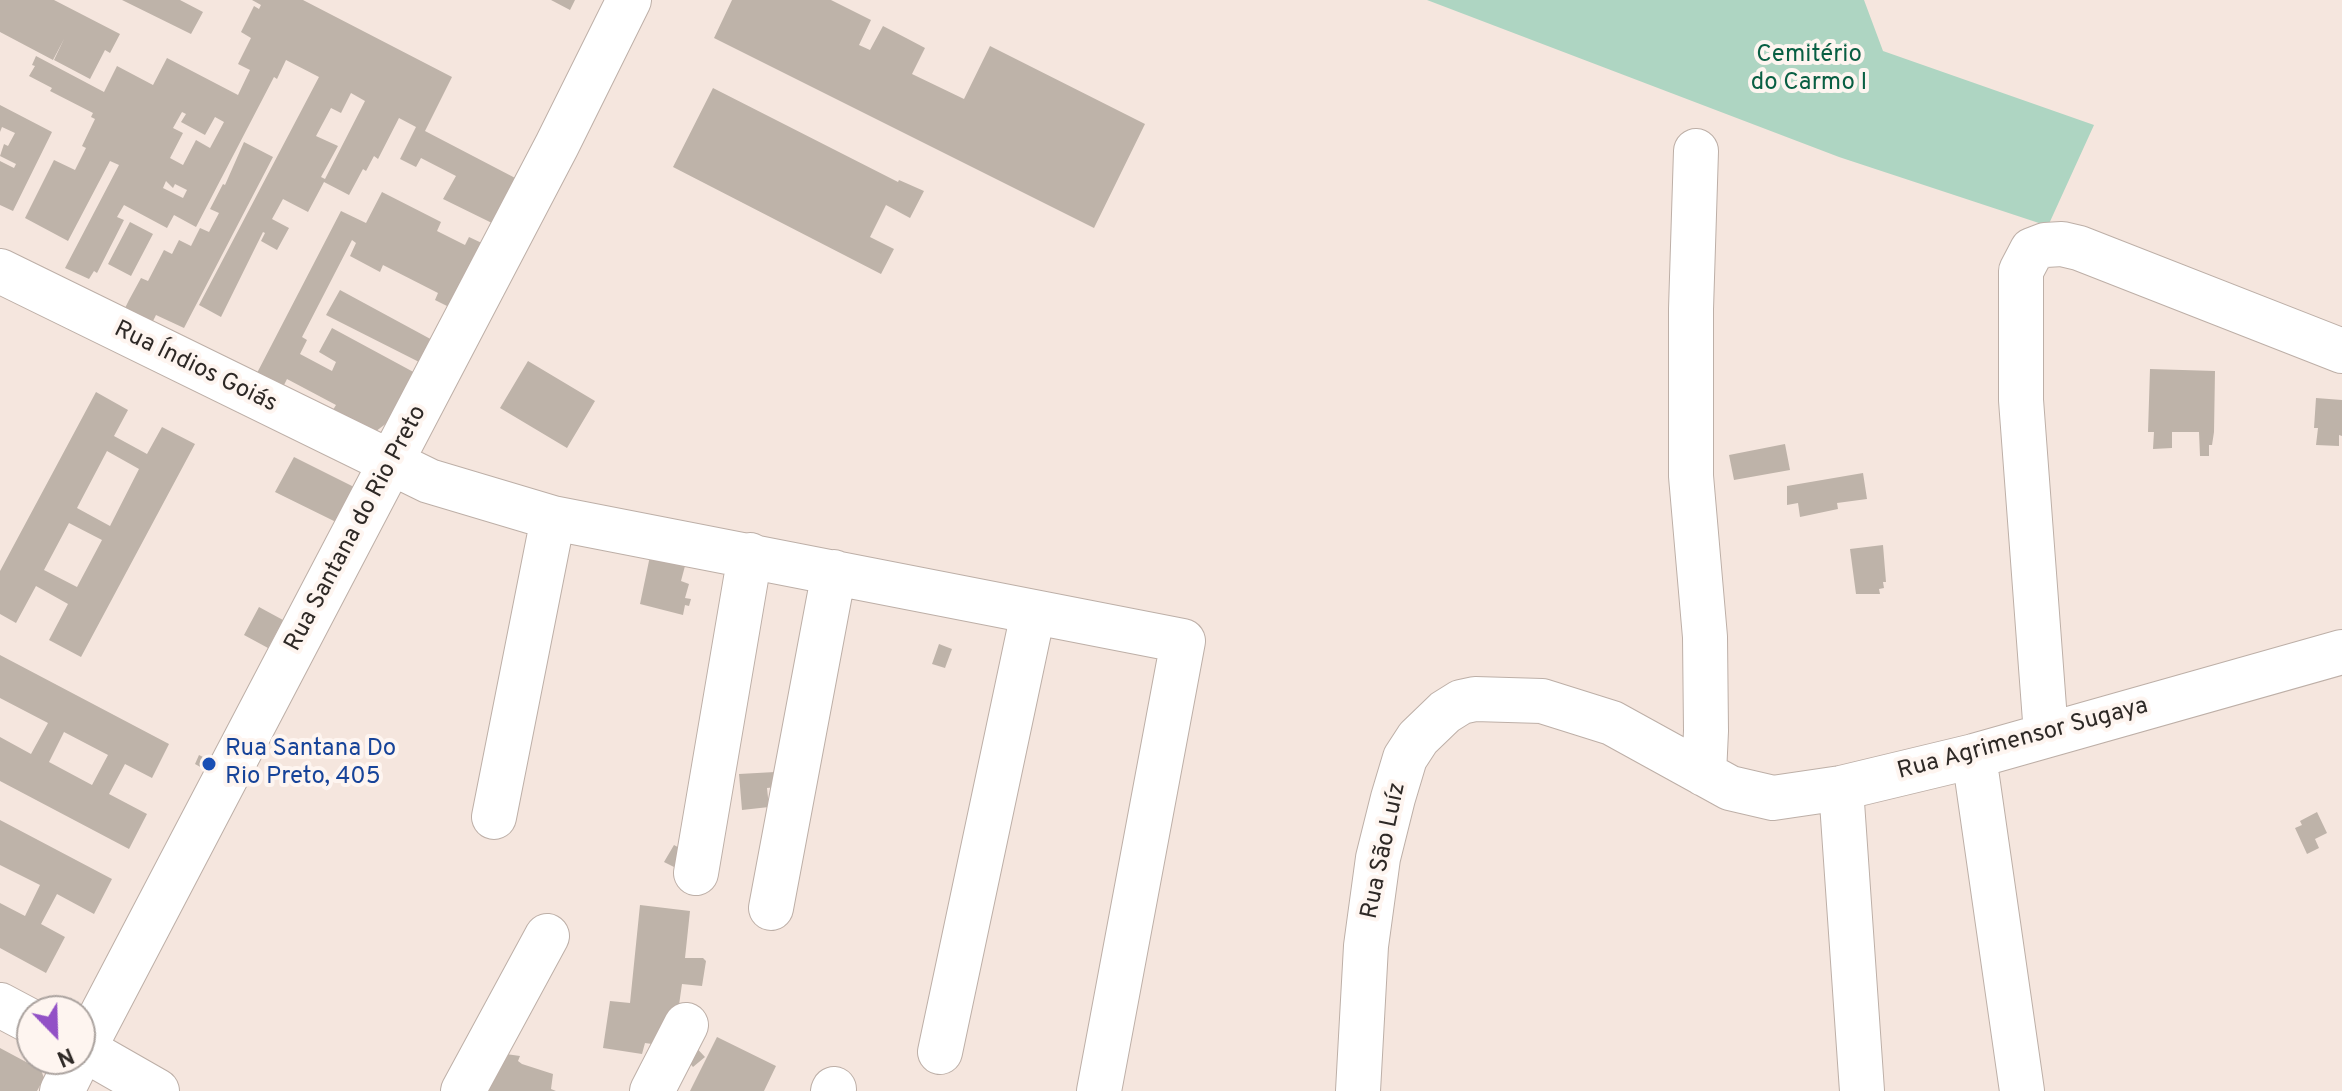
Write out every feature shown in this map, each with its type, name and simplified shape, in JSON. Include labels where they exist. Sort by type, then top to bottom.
[{"type":"street","name":"Rua Santana do Rio Preto","points":[[96,1024],[391,464],[629,0]]},
{"type":"street","points":[[1696,151],[1691,309],[1691,476],[1705,637],[1704,774]]},
{"type":"street","points":[[2046,734],[2021,400],[2021,271],[2032,250],[2062,244],[2106,256],[2342,351]]},
{"type":"street","name":"Rua Índios Goiás","points":[[0,271],[429,481],[553,518],[1183,641],[1099,1091]]},
{"type":"street","points":[[494,817],[553,518]]},
{"type":"street","points":[[696,873],[750,555]]},
{"type":"street","points":[[771,908],[834,572]]},
{"type":"street","points":[[940,1052],[1033,613]]},
{"type":"street","name":"Rua Agrimensor Sugaya","points":[[1704,774],[1730,788],[1773,798],[1841,788],[1974,756],[2342,652]]},
{"type":"street","name":"Rua São Luíz","points":[[1358,1091],[1366,946],[1378,858],[1405,758],[1418,738],[1445,712],[1461,702],[1475,699],[1542,701],[1612,723],[1704,774]]},
{"type":"street","points":[[1974,756],[2022,1091]]},
{"type":"street","points":[[1841,788],[1862,1091]]},
{"type":"street","points":[[463,1091],[547,936]]},
{"type":"street","points":[[652,1091],[686,1025]]},
{"type":"street","points":[[96,1060],[157,1091]]},
{"type":"green space","name":"Cemitério do Carmo I","points":[[1427,0],[1864,0],[1883,51],[2094,125],[2048,226],[1839,157]]},
{"type":"building","points":[[0,0],[54,0],[120,34],[110,53],[105,50],[90,79],[54,60],[64,39],[53,60],[0,32]]},
{"type":"building","points":[[122,0],[180,0],[203,12],[191,34]]},
{"type":"building","points":[[252,0],[303,0],[452,77],[425,131],[519,180],[496,225],[443,199],[456,176],[421,158],[416,167],[400,159],[416,127],[399,118],[378,159],[374,156],[366,171],[363,169],[349,195],[324,182],[308,212],[283,199],[272,219],[289,228],[277,250],[261,241],[263,232],[221,317],[199,305],[319,77],[286,60],[277,79],[274,77],[196,227],[174,215],[167,228],[124,205],[117,217],[124,220],[97,273],[94,271],[89,279],[65,268],[119,165],[110,161],[68,241],[25,218],[54,160],[75,170],[95,119],[91,117],[93,113],[50,91],[52,88],[29,76],[36,56],[104,92],[117,66],[153,85],[167,58],[238,95],[250,70],[238,64],[251,38],[241,32],[254,6],[259,9],[261,5]],"holes":[[[351,93],[365,101],[325,179],[321,177],[338,146],[316,136],[331,108],[341,113]],[[182,112],[186,114],[181,122],[205,135],[215,117],[224,122],[210,148],[196,140],[183,165],[170,158],[183,133],[173,128]],[[166,181],[173,188],[175,184],[187,190],[183,198],[163,188]]]},
{"type":"building","points":[[551,0],[575,0],[570,10]]},
{"type":"building","points":[[732,0],[831,0],[871,20],[859,45],[870,50],[883,26],[925,48],[912,74],[964,99],[990,46],[1145,124],[1094,228],[714,38]]},
{"type":"building","points":[[713,88],[898,182],[924,191],[910,218],[886,205],[870,237],[894,249],[881,274],[673,167]]},
{"type":"building","points":[[0,105],[52,132],[13,211],[0,205],[0,161],[14,168],[16,164],[0,156],[4,144],[8,146],[15,133],[2,127],[0,132]]},
{"type":"building","points":[[244,142],[273,157],[184,328],[156,315],[150,327],[124,310],[129,300],[141,278],[148,281],[164,250],[172,254],[179,240],[191,246],[200,228],[209,232],[219,213],[210,209],[225,185]]},
{"type":"building","points":[[382,192],[441,222],[437,231],[465,245],[469,237],[486,245],[453,309],[435,300],[438,293],[383,265],[380,272],[350,256],[356,243],[352,240],[302,337],[307,340],[300,354],[332,371],[336,362],[319,352],[332,328],[419,375],[396,416],[371,435],[331,413],[336,405],[287,379],[283,387],[257,373],[341,211],[366,223]]},
{"type":"building","points":[[130,222],[153,234],[131,276],[108,264]]},
{"type":"building","points":[[340,290],[436,342],[425,365],[326,315]]},
{"type":"building","points":[[528,361],[595,401],[567,448],[500,408]]},
{"type":"building","points":[[2150,369],[2215,371],[2214,432],[2209,456],[2200,456],[2199,432],[2172,432],[2172,448],[2153,449],[2154,432],[2148,432]]},
{"type":"building","points":[[96,392],[128,410],[114,436],[147,454],[162,427],[195,444],[81,657],[49,640],[68,604],[36,586],[16,623],[0,614],[0,571]],"holes":[[[107,451],[139,469],[110,526],[77,508]],[[69,523],[102,540],[77,587],[44,570]]]},
{"type":"building","points":[[2316,398],[2342,400],[2339,446],[2316,445]]},
{"type":"building","points":[[1785,444],[1790,470],[1734,480],[1729,455]]},
{"type":"building","points":[[294,457],[354,487],[336,522],[275,492]]},
{"type":"building","points":[[1863,473],[1867,499],[1837,503],[1838,509],[1800,517],[1798,503],[1787,505],[1787,486]]},
{"type":"building","points":[[1883,545],[1884,588],[1879,589],[1880,594],[1856,594],[1850,549]]},
{"type":"building","points":[[650,556],[685,566],[681,581],[689,584],[685,598],[691,599],[689,606],[685,605],[683,615],[640,604]]},
{"type":"building","points":[[259,607],[283,620],[268,648],[244,635]]},
{"type":"building","points":[[939,644],[952,649],[945,668],[932,664]]},
{"type":"building","points":[[0,655],[169,744],[152,778],[125,764],[109,794],[147,814],[129,849],[0,781],[0,737],[31,754],[48,723],[0,698]],"holes":[[[64,732],[108,755],[92,785],[49,762]]]},
{"type":"building","points":[[199,755],[209,760],[204,769],[195,764]]},
{"type":"building","points":[[775,772],[777,787],[767,788],[769,807],[742,810],[739,774]]},
{"type":"building","points":[[2317,812],[2327,833],[2315,839],[2319,848],[2307,854],[2295,828],[2302,825],[2300,821]]},
{"type":"building","points":[[0,820],[112,879],[94,914],[57,894],[41,924],[65,937],[46,973],[0,948],[0,903],[25,916],[40,885],[0,865]]},
{"type":"building","points":[[674,845],[685,851],[676,868],[664,862]]},
{"type":"building","points":[[640,905],[690,911],[685,958],[703,958],[706,961],[702,986],[682,984],[673,1047],[645,1043],[642,1054],[603,1048],[610,1001],[630,1003]]},
{"type":"building","points":[[717,1037],[776,1066],[764,1091],[690,1091]]},
{"type":"building","points":[[691,1042],[705,1057],[693,1067],[680,1052]]},
{"type":"building","points":[[0,1048],[16,1057],[16,1075],[43,1075],[44,1078],[37,1091],[0,1091]]},
{"type":"building","points":[[506,1054],[520,1056],[518,1061],[522,1064],[553,1074],[551,1089],[556,1091],[469,1091],[498,1063],[503,1064]]},
{"type":"place","name":"Rua Santana Do Rio Preto, 405","points":[[209,764]]}]
